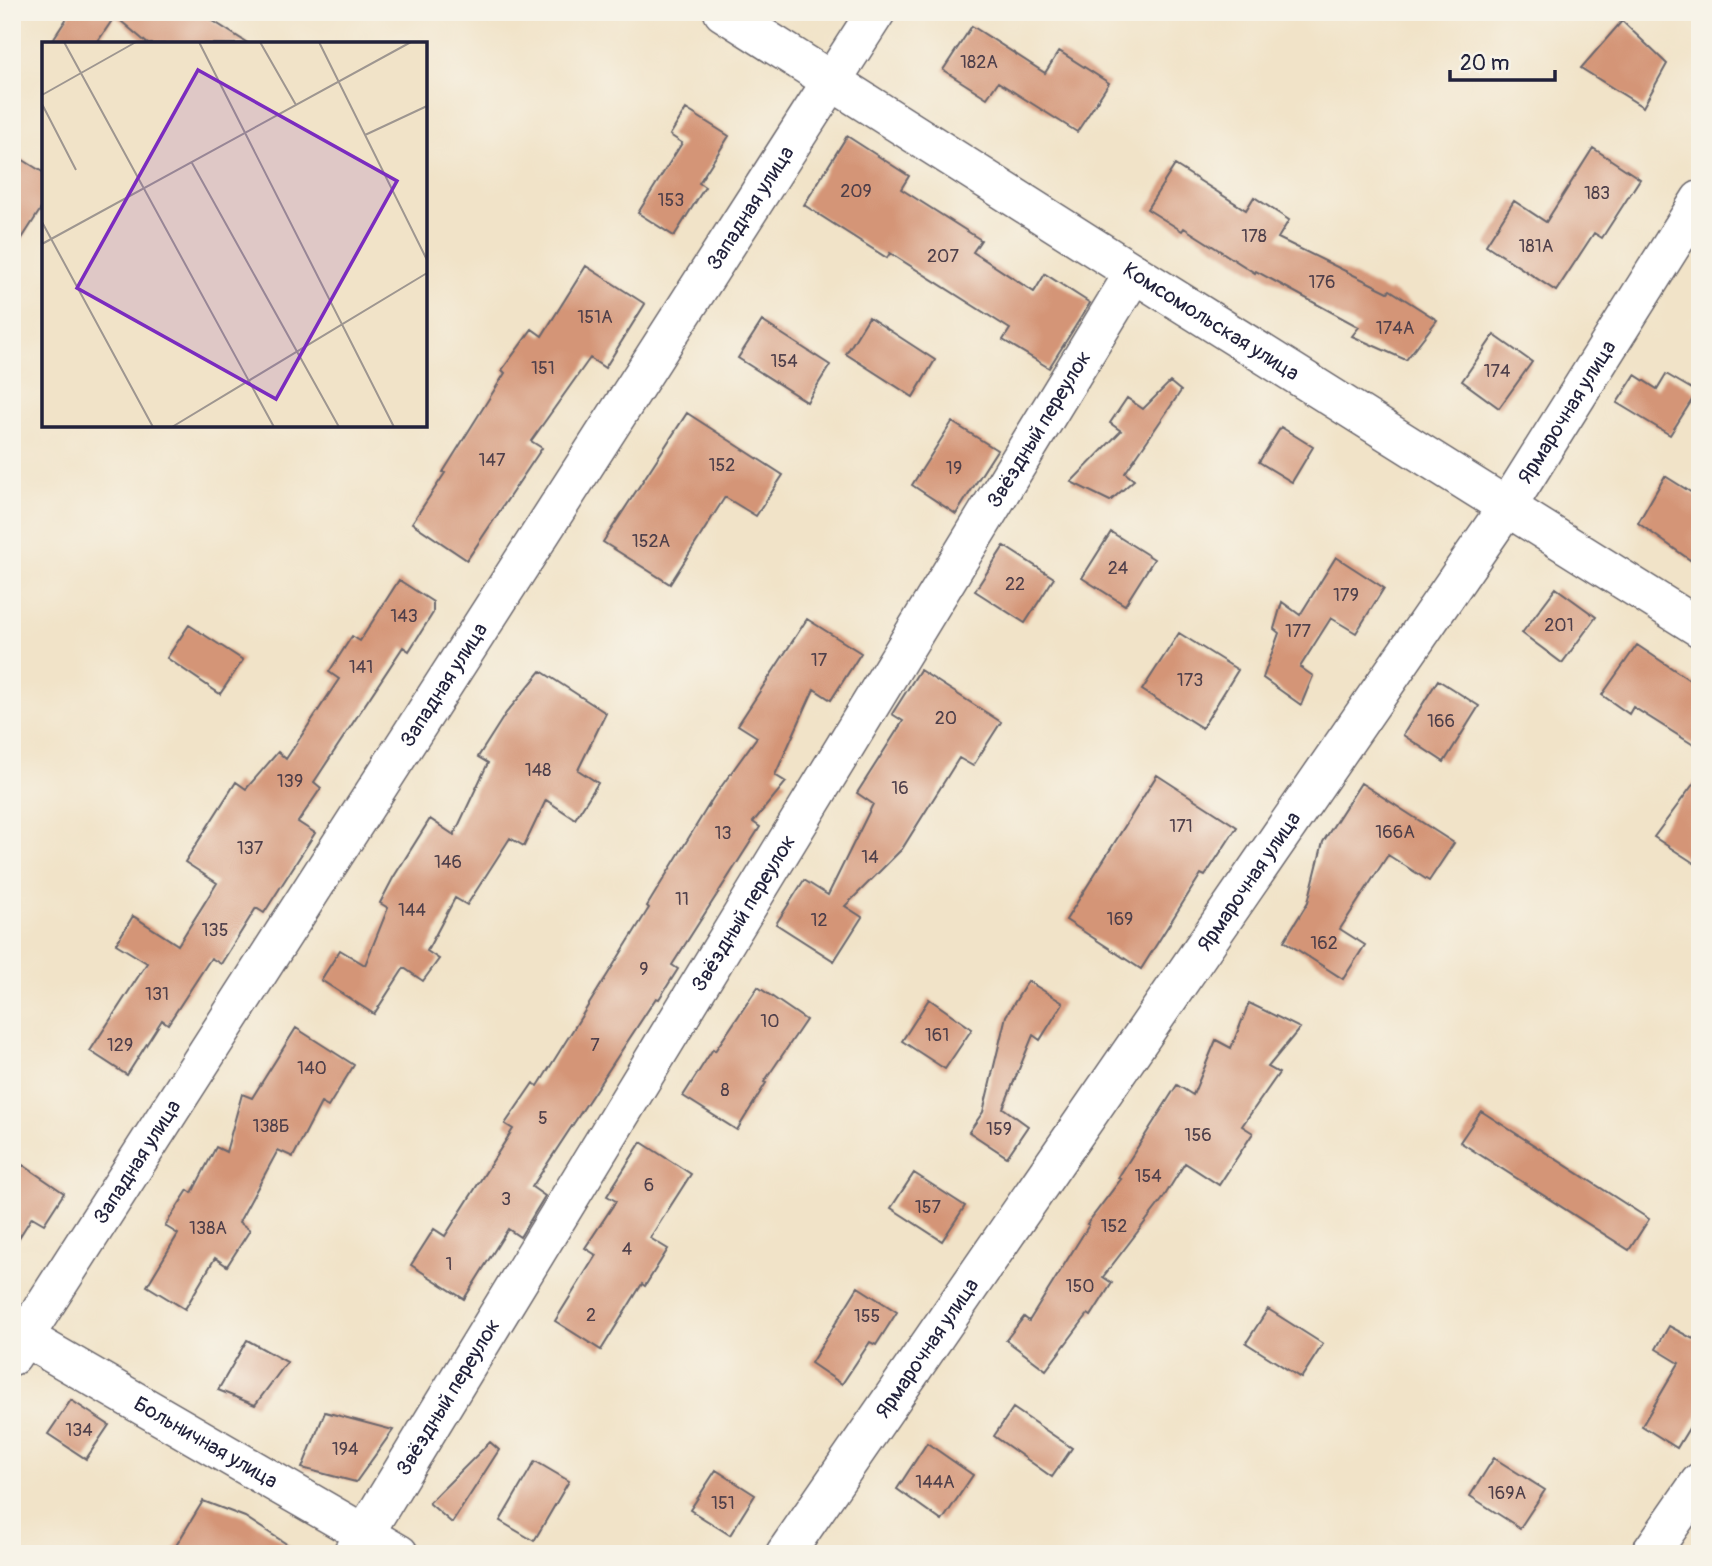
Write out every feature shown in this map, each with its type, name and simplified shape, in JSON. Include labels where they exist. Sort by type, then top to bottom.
[{"type":"street","name":"Комсомольская улица","points":[[723,12],[1134,274],[1700,628]]},
{"type":"street","name":"Западная улица","points":[[16,1341],[833,83],[876,12]]},
{"type":"street","name":"Ярмарочная улица","points":[[785,1554],[1507,507],[1700,200]]},
{"type":"street","name":"Звёздный переулок","points":[[358,1544],[1134,274]]},
{"type":"street","name":"Больничная улица","points":[[16,1341],[358,1544],[399,1554]]},
{"type":"street","points":[[1650,1554],[1700,1482]]},
{"type":"building","points":[[71,12],[199,12],[246,42],[146,42],[115,16],[97,42],[51,42]]},
{"type":"building","points":[[1622,21],[1667,64],[1643,107],[1581,68]]},
{"type":"building","points":[[972,26],[1045,73],[1059,51],[1109,83],[1077,132],[998,82],[987,98],[943,70]]},
{"type":"building","points":[[686,109],[729,136],[699,183],[705,187],[674,236],[638,213],[682,143],[670,135]]},
{"type":"building","points":[[847,136],[909,176],[901,189],[981,240],[973,252],[1034,292],[1045,274],[1090,303],[1049,368],[1003,340],[1010,329],[890,253],[887,258],[804,205]]},
{"type":"building","points":[[1593,148],[1640,179],[1602,238],[1594,233],[1556,291],[1486,245],[1514,201],[1546,222]]},
{"type":"building","points":[[12,153],[42,172],[42,207],[12,254]]},
{"type":"building","points":[[1175,165],[1246,210],[1254,197],[1289,220],[1278,238],[1388,292],[1390,290],[1437,320],[1406,360],[1352,336],[1359,327],[1256,271],[1255,273],[1184,228],[1182,231],[1147,209]]},
{"type":"building","points":[[586,266],[645,304],[605,368],[590,358],[531,441],[542,448],[467,560],[412,523],[505,373],[502,370],[532,329],[542,336]]},
{"type":"building","points":[[869,317],[935,360],[913,397],[846,354]]},
{"type":"building","points":[[762,321],[830,365],[807,402],[738,358]]},
{"type":"building","points":[[1494,335],[1532,362],[1499,408],[1462,381]]},
{"type":"building","points":[[1666,374],[1697,392],[1670,435],[1617,403],[1635,375],[1657,389]]},
{"type":"building","points":[[1170,382],[1181,391],[1125,473],[1134,480],[1110,501],[1071,482],[1121,431],[1110,423],[1127,398],[1143,409]]},
{"type":"building","points":[[687,413],[783,475],[756,516],[725,497],[670,584],[603,542]]},
{"type":"building","points":[[952,422],[997,450],[956,514],[912,485]]},
{"type":"building","points":[[1281,427],[1313,447],[1292,482],[1259,462]]},
{"type":"building","points":[[1665,476],[1700,498],[1700,567],[1638,523]]},
{"type":"building","points":[[1111,532],[1154,559],[1125,605],[1082,578]]},
{"type":"building","points":[[1004,546],[1054,578],[1025,623],[975,591]]},
{"type":"building","points":[[1336,557],[1384,588],[1356,633],[1331,618],[1300,667],[1313,676],[1301,705],[1263,678],[1279,633],[1274,629],[1282,602],[1300,615]]},
{"type":"building","points":[[399,580],[433,602],[433,613],[409,651],[403,647],[314,782],[321,788],[298,822],[315,833],[264,913],[256,908],[221,964],[211,958],[168,1024],[162,1020],[127,1075],[90,1051],[147,963],[116,944],[133,916],[178,945],[217,883],[185,862],[236,782],[246,789],[278,752],[286,759],[339,679],[329,672],[352,636],[360,641]]},
{"type":"building","points":[[1556,588],[1596,617],[1562,663],[1522,633]]},
{"type":"building","points":[[807,619],[861,653],[831,700],[814,689],[775,775],[786,782],[753,822],[760,827],[672,965],[678,969],[659,999],[656,998],[532,1187],[545,1196],[520,1237],[508,1229],[464,1299],[411,1265],[434,1229],[445,1236],[513,1129],[505,1124],[533,1083],[538,1086],[649,908],[647,906],[713,798],[757,737],[738,725]]},
{"type":"building","points":[[189,625],[243,660],[220,694],[167,658]]},
{"type":"building","points":[[1179,633],[1238,670],[1202,728],[1142,690]]},
{"type":"building","points":[[1637,645],[1700,687],[1700,749],[1633,707],[1629,714],[1602,695]]},
{"type":"building","points":[[920,670],[1001,722],[973,766],[959,758],[902,849],[845,906],[862,917],[834,961],[776,924],[804,880],[828,895],[873,804],[857,793],[903,721],[892,714]]},
{"type":"building","points":[[541,671],[606,713],[578,770],[598,783],[575,819],[546,800],[524,846],[510,838],[467,905],[455,898],[427,951],[439,959],[423,981],[404,968],[374,1014],[321,980],[340,950],[365,965],[388,908],[380,903],[393,878],[430,819],[454,835],[488,763],[478,757],[506,713]]},
{"type":"building","points":[[1438,680],[1479,706],[1444,762],[1403,735]]},
{"type":"building","points":[[1157,775],[1237,827],[1205,876],[1201,874],[1141,969],[1066,920]]},
{"type":"building","points":[[1700,775],[1700,867],[1654,837]]},
{"type":"building","points":[[1361,783],[1454,843],[1429,881],[1388,855],[1340,929],[1365,945],[1343,979],[1284,941],[1308,902],[1323,842]]},
{"type":"building","points":[[1028,981],[1063,1003],[1040,1040],[1033,1035],[1003,1108],[1028,1126],[1007,1157],[969,1132],[983,1112],[1006,1016]]},
{"type":"building","points":[[758,987],[806,1020],[764,1082],[766,1083],[737,1130],[683,1096]]},
{"type":"building","points":[[929,999],[972,1029],[945,1069],[902,1041]]},
{"type":"building","points":[[1249,1003],[1300,1028],[1268,1067],[1279,1073],[1242,1126],[1253,1133],[1219,1185],[1185,1163],[1162,1200],[1103,1277],[1112,1283],[1091,1316],[1088,1314],[1046,1370],[1006,1340],[1024,1317],[1029,1321],[1089,1225],[1087,1224],[1121,1179],[1118,1178],[1177,1085],[1193,1095],[1216,1040],[1231,1048]]},
{"type":"building","points":[[296,1028],[354,1065],[328,1107],[321,1103],[293,1157],[278,1150],[239,1222],[250,1230],[227,1266],[215,1258],[185,1309],[147,1286],[178,1234],[165,1226],[188,1190],[192,1193],[216,1147],[226,1152],[242,1094],[252,1098]]},
{"type":"building","points":[[1481,1111],[1649,1219],[1629,1250],[1460,1142]]},
{"type":"building","points":[[641,1142],[691,1174],[650,1238],[668,1249],[645,1286],[642,1284],[601,1350],[555,1321],[596,1255],[585,1248],[616,1201],[607,1196]]},
{"type":"building","points":[[23,1165],[64,1193],[44,1224],[32,1217],[12,1249],[12,1182]]},
{"type":"building","points":[[914,1173],[965,1206],[942,1241],[891,1208]]},
{"type":"building","points":[[858,1287],[897,1312],[876,1345],[870,1342],[842,1384],[811,1363]]},
{"type":"building","points":[[1268,1309],[1323,1344],[1301,1378],[1246,1343]]},
{"type":"building","points":[[1669,1326],[1693,1339],[1700,1329],[1700,1410],[1677,1448],[1642,1426],[1679,1363],[1656,1349]]},
{"type":"building","points":[[247,1340],[287,1362],[255,1405],[218,1390]]},
{"type":"building","points":[[71,1400],[109,1425],[86,1459],[48,1434]]},
{"type":"building","points":[[1013,1408],[1072,1448],[1052,1477],[994,1436]]},
{"type":"building","points":[[325,1412],[393,1430],[356,1482],[302,1468]]},
{"type":"building","points":[[490,1442],[499,1450],[452,1523],[429,1503]]},
{"type":"building","points":[[927,1443],[973,1475],[942,1521],[897,1489]]},
{"type":"building","points":[[1494,1458],[1545,1490],[1520,1528],[1470,1496]]},
{"type":"building","points":[[535,1461],[569,1481],[534,1541],[500,1521]]},
{"type":"building","points":[[716,1470],[755,1495],[730,1535],[690,1510]]},
{"type":"building","points":[[203,1501],[245,1517],[302,1554],[171,1554]]}]
